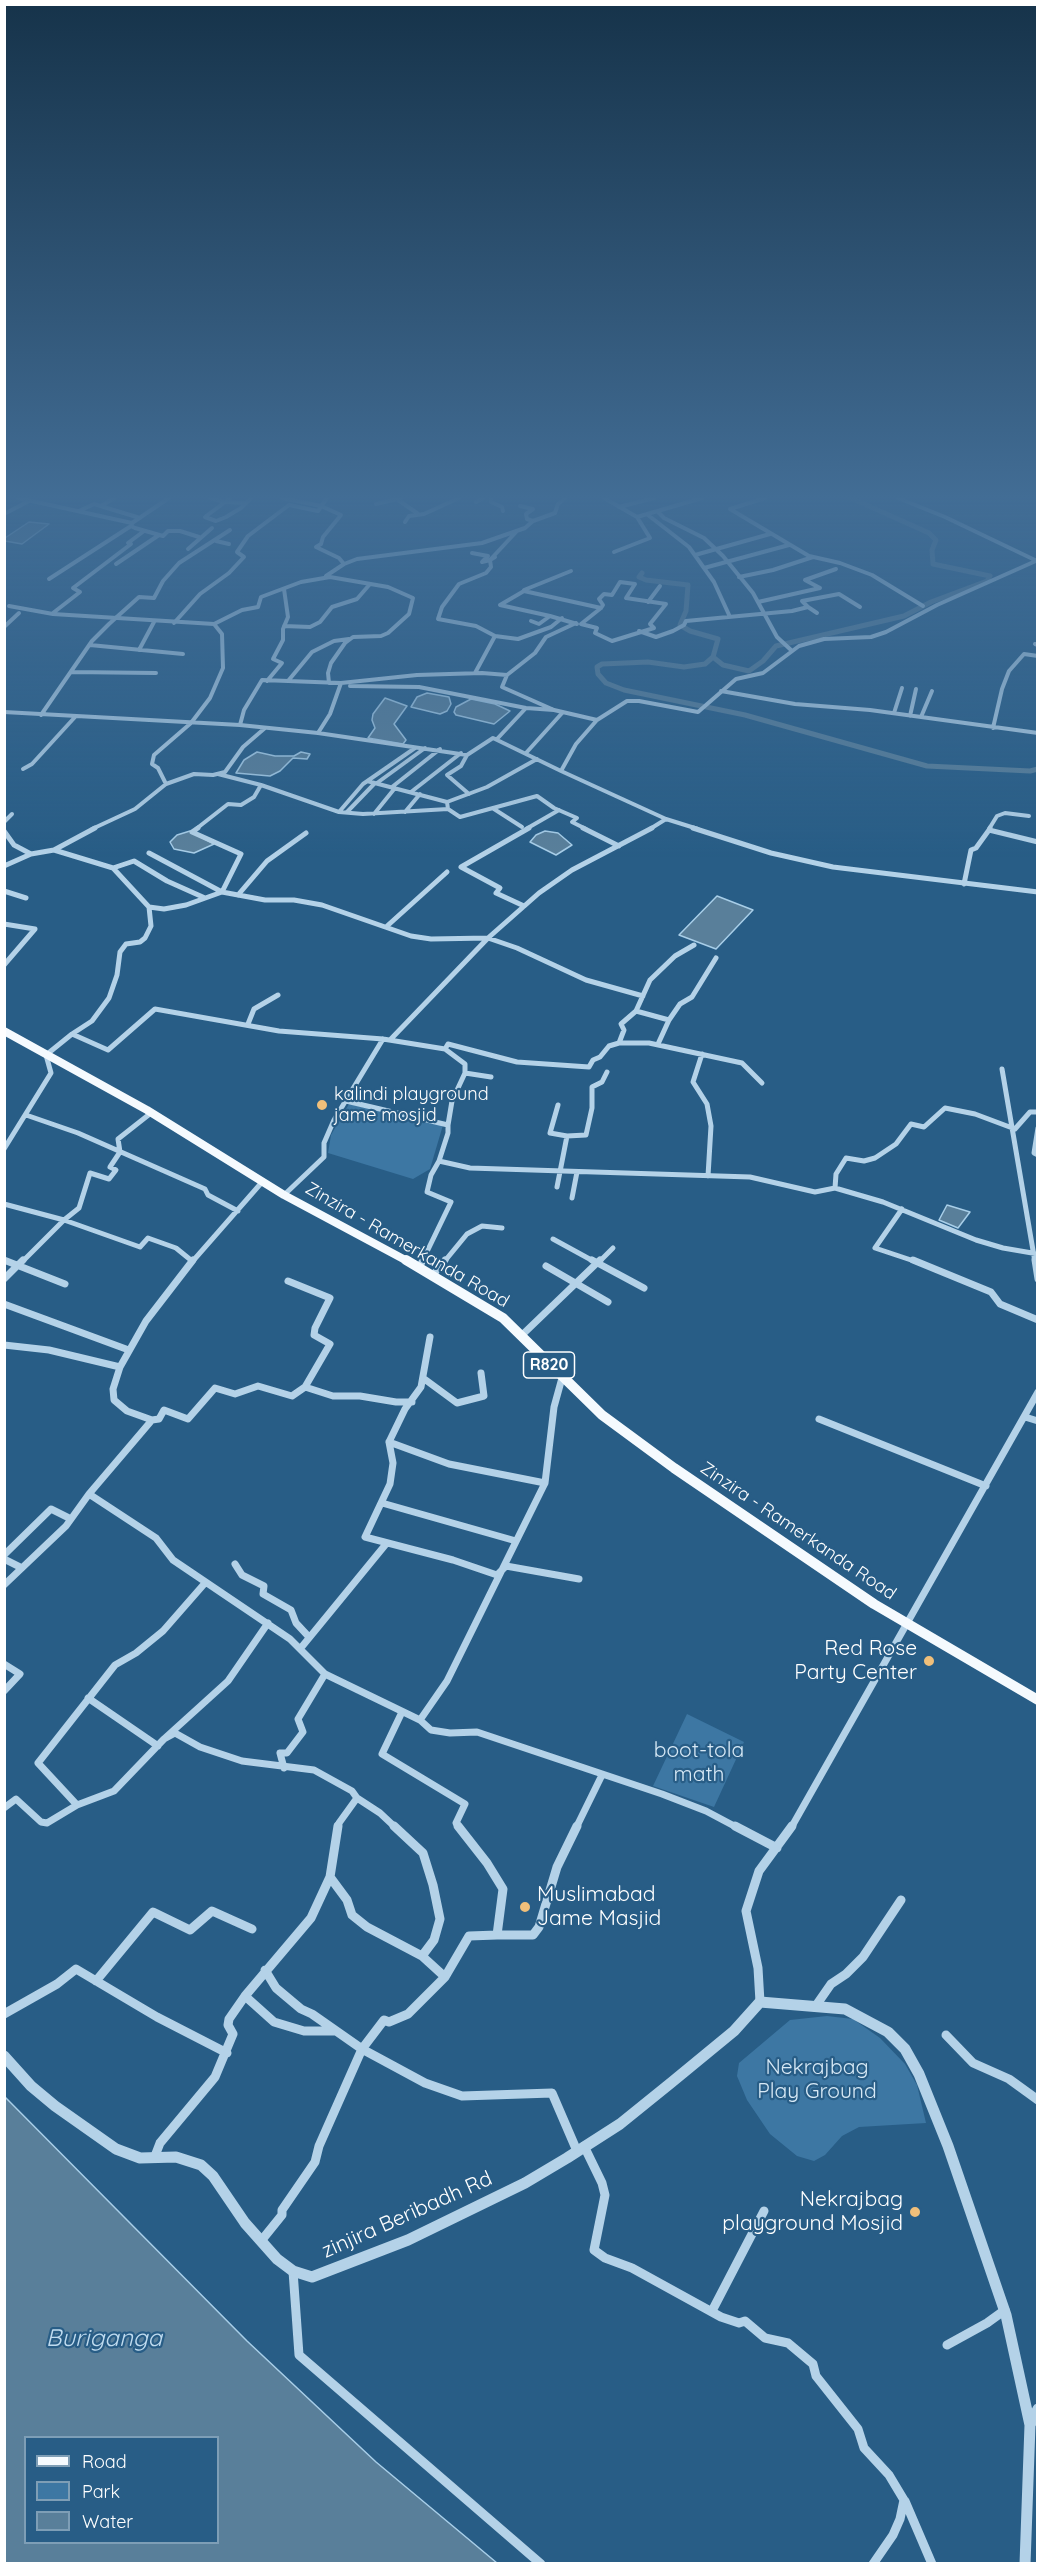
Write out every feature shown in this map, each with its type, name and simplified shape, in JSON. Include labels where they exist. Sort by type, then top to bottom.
[{"type":"main road","name":"Zinzira - Ramerkanda Road","points":[[4,1031],[151,1113],[285,1194],[433,1275],[503,1318],[602,1415],[674,1468],[788,1547],[908,1624],[1038,1700]]},
{"type":"street","points":[[41,715],[90,645],[116,618],[214,624],[226,618]]},
{"type":"street","points":[[174,623],[179,618]]},
{"type":"street","points":[[267,681],[282,663],[273,659],[283,640],[284,626],[288,618]]},
{"type":"street","points":[[284,626],[310,627],[323,618]]},
{"type":"street","points":[[288,681],[312,652],[334,641],[382,636],[404,618]]},
{"type":"street","points":[[437,618],[441,621],[476,626],[495,636],[518,639],[551,627],[562,618],[597,628],[595,633],[612,641],[654,628],[650,624],[655,618]]},
{"type":"street","points":[[531,621],[539,624],[547,618]]},
{"type":"street","points":[[554,710],[502,687],[507,675],[535,653],[546,637],[578,624],[587,618]]},
{"type":"street","points":[[639,631],[656,637],[673,632],[686,621],[721,618]]},
{"type":"street","points":[[766,618],[777,637],[791,650]]},
{"type":"street","points":[[561,771],[576,744],[597,720],[631,700],[698,712],[736,679],[763,673],[791,650],[825,639],[871,637],[886,633],[914,618]]},
{"type":"street","points":[[139,650],[154,622]]},
{"type":"street","points":[[166,784],[158,768],[152,764],[154,755],[191,723],[210,698],[223,668],[222,634],[214,624]]},
{"type":"street","points":[[475,673],[495,636]]},
{"type":"street","points":[[329,683],[328,673],[331,663],[350,639]]},
{"type":"street","points":[[90,645],[183,654]]},
{"type":"street","points":[[993,728],[1002,689],[1009,671],[1024,654],[1038,656]]},
{"type":"street","points":[[71,672],[156,673]]},
{"type":"street","points":[[340,685],[397,677],[475,673],[507,675]]},
{"type":"street","points":[[240,725],[244,710],[262,680],[419,687],[526,708],[554,710],[597,720]]},
{"type":"street","points":[[318,733],[330,714],[340,685]]},
{"type":"street","points":[[894,713],[902,688]]},
{"type":"street","points":[[910,716],[916,689]]},
{"type":"street","points":[[921,717],[932,691]]},
{"type":"street","points":[[721,692],[795,704],[894,713],[1038,733]]},
{"type":"street","points":[[497,739],[526,708]]},
{"type":"street","points":[[4,712],[266,727],[416,748],[440,749],[467,755]]},
{"type":"street","points":[[526,753],[563,712]]},
{"type":"street","points":[[23,769],[32,764],[75,717]]},
{"type":"street","points":[[4,866],[32,854],[54,850],[135,809],[166,784],[194,774],[225,772],[243,747],[266,727]]},
{"type":"street","points":[[469,794],[447,775],[461,766],[467,755],[493,738],[666,819],[744,846],[833,867],[1038,892]]},
{"type":"street","points":[[339,812],[367,780],[416,748]]},
{"type":"street","points":[[347,812],[376,783],[425,748]]},
{"type":"street","points":[[374,814],[394,788],[440,749]]},
{"type":"street","points":[[411,792],[460,753]]},
{"type":"street","points":[[367,780],[447,802],[487,787],[537,759]]},
{"type":"street","points":[[216,774],[261,785],[339,812],[374,814],[448,809],[460,818],[537,796],[577,818],[572,822],[619,846]]},
{"type":"street","points":[[148,907],[164,909],[222,892],[241,854],[192,832],[228,804],[241,805],[254,797],[261,785]]},
{"type":"street","points":[[405,812],[420,794]]},
{"type":"street","points":[[447,802],[448,809]]},
{"type":"street","points":[[494,809],[522,827]]},
{"type":"street","points":[[524,906],[496,893],[500,888],[461,867],[559,810]]},
{"type":"street","points":[[964,884],[971,850],[976,848],[997,816],[1005,813],[1029,816]]},
{"type":"street","points":[[4,822],[12,814]]},
{"type":"street","points":[[285,1194],[324,1157],[324,1143],[346,1101],[386,1040],[433,997],[488,938],[556,880],[666,819]]},
{"type":"street","points":[[989,830],[1038,842]]},
{"type":"street","points":[[4,831],[14,845],[32,854]]},
{"type":"street","points":[[238,895],[267,861],[306,833]]},
{"type":"street","points":[[4,1149],[51,1073],[46,1055],[92,1021],[109,998],[117,975],[120,952],[126,944],[140,942],[146,938],[151,926],[148,907],[113,868],[54,850]]},
{"type":"street","points":[[149,853],[222,892],[322,905],[386,927],[431,939],[488,938],[518,948],[586,980],[643,996]]},
{"type":"street","points":[[113,868],[134,861],[205,898]]},
{"type":"street","points":[[386,927],[447,872]]},
{"type":"street","points":[[4,891],[26,898]]},
{"type":"street","points":[[4,924],[35,929],[4,966]]},
{"type":"street","points":[[619,1043],[624,1030],[621,1024],[636,1011],[650,980],[675,956],[694,945]]},
{"type":"street","points":[[658,1044],[669,1020],[680,1004],[692,997],[716,958]]},
{"type":"street","points":[[248,1024],[254,1009],[278,995]]},
{"type":"street","points":[[72,1034],[108,1050],[155,1009],[324,1036],[386,1040],[445,1049],[465,1064],[465,1073],[452,1101],[448,1133],[439,1161],[431,1175],[427,1192],[451,1202],[419,1268]]},
{"type":"street","points":[[636,1011],[669,1020]]},
{"type":"street","points":[[445,1049],[448,1044],[517,1062],[589,1067],[593,1060],[600,1057],[609,1046],[619,1043],[658,1044],[742,1063],[762,1083]]},
{"type":"street","points":[[702,1054],[693,1082],[707,1104],[711,1126],[708,1176]]},
{"type":"street","points":[[1002,1069],[1038,1279]]},
{"type":"street","points":[[558,1105],[550,1133],[567,1136],[586,1135],[592,1108],[592,1087],[602,1082],[607,1072]]},
{"type":"street","points":[[465,1073],[491,1077]]},
{"type":"street","points":[[346,1101],[448,1125]]},
{"type":"street","points":[[835,1188],[836,1174],[846,1158],[864,1161],[875,1158],[896,1144],[911,1124],[924,1127],[945,1108],[957,1109],[1015,1129],[1030,1112],[1038,1112]]},
{"type":"street","points":[[4,1279],[79,1208],[90,1173],[109,1179],[116,1170],[110,1167],[120,1152],[118,1138],[151,1113]]},
{"type":"street","points":[[26,1115],[78,1133],[206,1189],[208,1195],[238,1211]]},
{"type":"street","points":[[1038,1128],[1034,1153],[1038,1155]]},
{"type":"street","points":[[557,1187],[567,1136]]},
{"type":"street","points":[[439,1161],[470,1168],[750,1177],[815,1192],[835,1188],[902,1209],[976,1240],[1003,1248],[1038,1254]]},
{"type":"street","points":[[572,1197],[577,1172]]},
{"type":"street","points":[[263,1181],[192,1261],[146,1321],[120,1367],[113,1389],[114,1400],[127,1411],[152,1420],[159,1419],[164,1410],[188,1419],[215,1388],[235,1394],[258,1386],[292,1396],[305,1387],[330,1344],[314,1335],[315,1328],[330,1298],[288,1281]]},
{"type":"street","points":[[4,1204],[64,1220],[140,1247],[148,1238],[176,1248],[192,1261]]},
{"type":"street","points":[[902,1209],[874,1248],[896,1253],[991,1292],[1000,1304],[1038,1320]]},
{"type":"street","points":[[433,1275],[467,1234],[482,1226],[502,1228]]},
{"type":"street","points":[[553,1239],[644,1288]]},
{"type":"street","points":[[521,1336],[613,1248]]},
{"type":"street","points":[[4,1260],[65,1284]]},
{"type":"street","points":[[546,1266],[608,1302]]},
{"type":"street","points":[[4,1304],[126,1349]]},
{"type":"street","points":[[430,1337],[421,1387],[405,1409],[389,1442],[393,1463],[390,1484],[365,1537],[453,1560],[497,1575],[506,1566]]},
{"type":"street","points":[[4,1345],[49,1350],[120,1367]]},
{"type":"street","points":[[423,1378],[458,1403],[484,1396],[481,1373]]},
{"type":"street","points":[[420,1720],[447,1681],[506,1566],[545,1483],[552,1416],[562,1378]]},
{"type":"street","points":[[305,1387],[333,1396],[360,1396],[396,1402],[412,1402]]},
{"type":"street","points":[[1025,2564],[1030,2425],[1005,2310],[948,2146],[919,2074],[905,2049],[888,2032],[844,2009],[760,2002],[758,1968],[746,1911],[759,1871],[794,1823],[1038,1392]]},
{"type":"street","points":[[1025,1417],[1038,1421]]},
{"type":"street","points":[[819,1419],[986,1486]]},
{"type":"street","points":[[4,1585],[71,1519],[89,1494],[152,1420]]},
{"type":"street","points":[[389,1442],[449,1464],[545,1483]]},
{"type":"street","points":[[89,1494],[156,1538],[173,1560],[268,1623],[300,1649],[325,1674],[420,1720],[431,1730],[450,1733],[477,1732],[586,1767],[602,1775],[706,1811],[777,1848]]},
{"type":"street","points":[[382,1503],[516,1541]]},
{"type":"street","points":[[22,1568],[4,1557],[51,1509],[71,1519]]},
{"type":"street","points":[[300,1649],[386,1544]]},
{"type":"street","points":[[235,1564],[242,1575],[264,1586],[263,1594],[291,1610],[296,1623],[309,1637]]},
{"type":"street","points":[[506,1566],[579,1579]]},
{"type":"street","points":[[76,1805],[38,1762],[115,1665],[136,1653],[164,1631],[205,1583]]},
{"type":"street","points":[[4,1808],[16,1799],[41,1822],[47,1823],[76,1805],[114,1791],[161,1742],[228,1681],[268,1623]]},
{"type":"street","points":[[4,1664],[20,1674],[4,1690]]},
{"type":"street","points":[[284,1768],[280,1753],[287,1753],[303,1732],[298,1719],[325,1674]]},
{"type":"street","points":[[88,1698],[161,1742]]},
{"type":"street","points":[[402,1712],[381,1754],[465,1804],[456,1823],[488,1863],[503,1889],[502,1914],[497,1935]]},
{"type":"street","points":[[161,1742],[175,1733],[200,1747],[232,1758],[284,1768],[314,1770],[352,1791],[380,1813],[423,1852],[434,1885],[440,1919],[434,1940],[422,1956]]},
{"type":"street","points":[[261,2241],[282,2215],[282,2210],[315,2162],[319,2146],[362,2049],[384,2020],[389,2022],[408,2014],[446,1977],[469,1936],[533,1935],[539,1927],[557,1868],[602,1775]]},
{"type":"street","points":[[155,2156],[160,2143],[215,2077],[227,2053],[233,2034],[228,2025],[229,2019],[265,1970],[311,1918],[330,1877],[339,1823],[357,1797]]},
{"type":"street","points":[[330,1877],[347,1900],[352,1915],[367,1927],[422,1956],[446,1977]]},
{"type":"street","points":[[815,2007],[831,1984],[863,1958],[901,1900]]},
{"type":"street","points":[[96,1981],[153,1912],[190,1930],[212,1911],[252,1929]]},
{"type":"street","points":[[4,2014],[57,1984],[76,1969],[191,2036],[227,2053]]},
{"type":"street","points":[[265,1970],[276,1988],[333,2031],[425,2083],[462,2096],[552,2093],[580,2149],[602,2183],[604,2195],[594,2250],[605,2258],[632,2268],[712,2311],[739,2323],[745,2321],[765,2338],[788,2343],[813,2364],[816,2376],[858,2429],[864,2448],[890,2475],[904,2500],[932,2564]]},
{"type":"street","points":[[245,1996],[274,2022],[304,2031],[333,2031]]},
{"type":"street","name":"zinjira Beribadh Rd","points":[[293,2271],[312,2277],[371,2256],[525,2183],[620,2124],[734,2031],[760,2002]]},
{"type":"street","points":[[946,2035],[973,2063],[1009,2079],[1038,2100]]},
{"type":"street","points":[[4,2056],[31,2086],[55,2106],[116,2149],[140,2158],[155,2156],[183,2158],[201,2165],[213,2176],[245,2223],[277,2259],[293,2271],[299,2355],[541,2564]]},
{"type":"street","points":[[712,2311],[764,2211]]},
{"type":"street","points":[[947,2345],[987,2323],[1005,2310]]},
{"type":"street","points":[[1030,2425],[1038,2409]]},
{"type":"street","points":[[873,2564],[893,2535],[900,2519],[904,2500]]},
{"type":"green space","points":[[349,1104],[443,1125],[430,1169],[413,1179],[328,1153],[331,1135]]},
{"type":"green space","name":"boot-tola math","points":[[687,1714],[744,1742],[714,1807],[653,1786]]},
{"type":"green space","name":"Nekrajbag Play Ground","points":[[827,2016],[853,2019],[880,2038],[905,2064],[917,2085],[926,2123],[859,2127],[842,2136],[825,2155],[814,2161],[797,2156],[770,2134],[747,2100],[737,2076],[739,2063],[790,2020]]},
{"type":"water","points":[[427,693],[449,697],[451,704],[447,711],[440,714],[411,707],[417,697]]},
{"type":"water","points":[[385,698],[407,706],[394,724],[406,740],[403,744],[368,738],[375,728],[372,720],[373,714]]},
{"type":"water","points":[[471,699],[495,704],[510,711],[494,724],[456,715],[454,712],[456,707]]},
{"type":"water","points":[[257,752],[275,756],[294,756],[301,752],[310,754],[307,759],[293,758],[280,771],[270,776],[236,773],[244,760]]},
{"type":"water","points":[[190,831],[214,844],[194,853],[174,849],[170,842],[177,835]]},
{"type":"water","points":[[545,831],[558,833],[572,845],[556,855],[530,842],[536,835]]},
{"type":"water","points":[[717,896],[753,910],[716,949],[679,935]]},
{"type":"water","points":[[947,1205],[970,1212],[958,1228],[939,1220]]},
{"type":"water","name":"Buriganga","points":[[5,2097],[247,2341],[376,2462],[497,2563],[5,2563]]},
{"type":"waterway","points":[[683,618],[680,625],[690,631],[718,639],[713,657]]},
{"type":"waterway","points":[[713,657],[723,665],[749,671],[763,661],[776,646],[896,618]]},
{"type":"waterway","points":[[713,657],[705,664],[684,667],[648,662],[602,664],[597,667],[598,674],[606,683],[624,690],[745,715],[927,766],[1030,771],[1038,769]]},
{"type":"place","name":"kalindi playground jame mosjid","points":[[322,1105]]},
{"type":"place","name":"Red Rose Party Center","points":[[929,1661]]},
{"type":"place","name":"Muslimabad Jame Masjid","points":[[525,1907]]},
{"type":"place","name":"Nekrajbag playground Mosjid","points":[[915,2212]]}]
